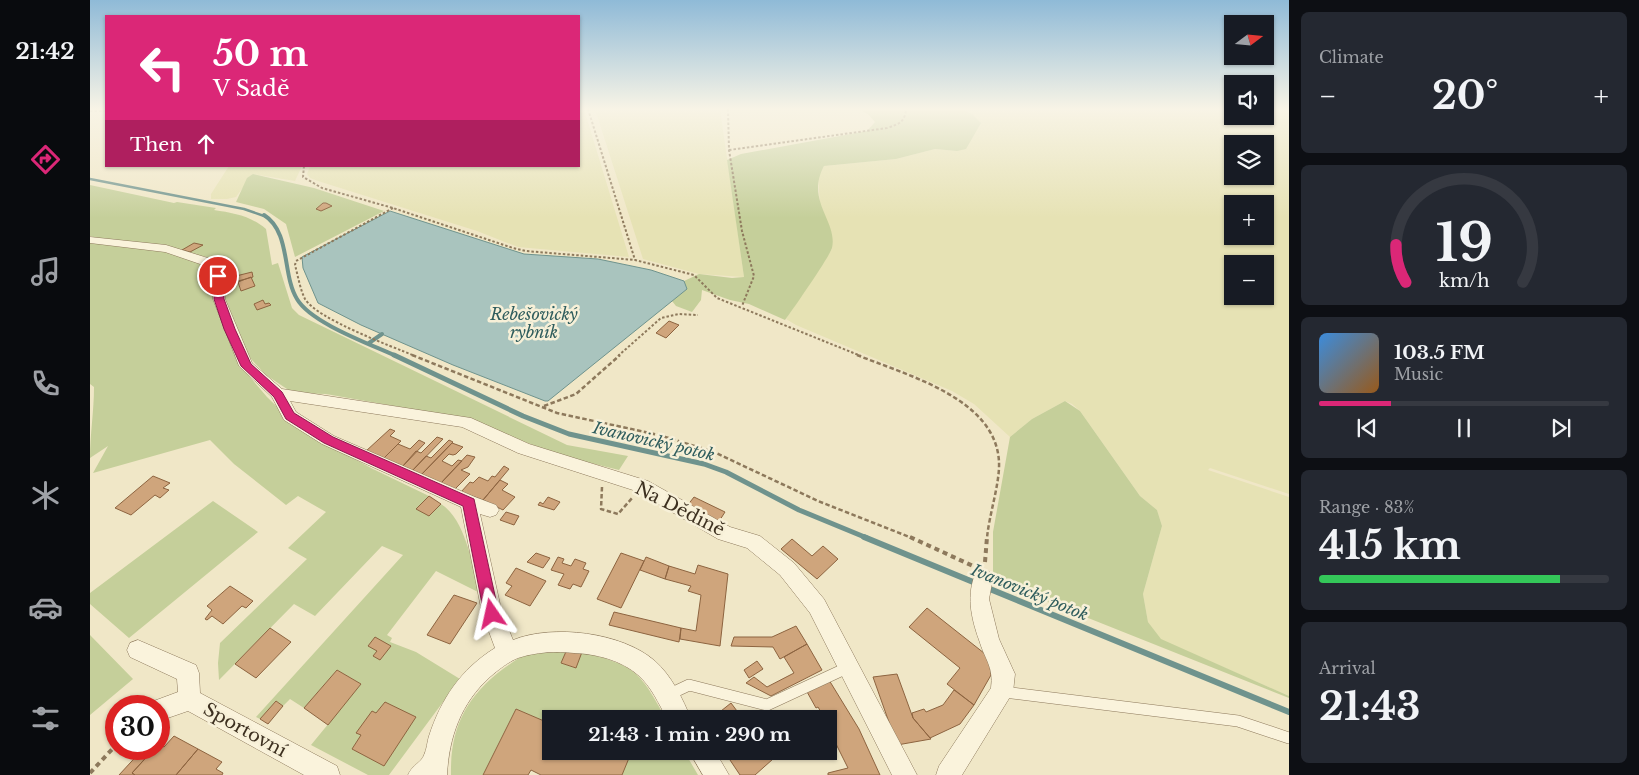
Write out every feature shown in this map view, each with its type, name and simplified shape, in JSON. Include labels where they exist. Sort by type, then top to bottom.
[{"type":"street","points":[[90,240],[166,249],[207,262],[218,276],[219,299],[246,366],[278,394],[290,416],[328,440],[470,503],[490,510]]},
{"type":"street","name":"Na Dědině","points":[[278,394],[465,422],[524,449],[642,486],[725,533],[753,542],[787,569],[817,606],[905,775]]},
{"type":"street","points":[[470,503],[492,614],[507,653]]},
{"type":"street","points":[[948,775],[1002,692],[1004,674],[989,640],[979,599],[983,575]]},
{"type":"street","points":[[430,771],[448,714],[464,689],[507,653],[543,642],[586,642],[618,652],[647,668],[675,710]]},
{"type":"street","name":"Sportovní","points":[[138,650],[188,673],[189,699]]},
{"type":"street","name":"Sportovní","points":[[170,706],[189,699],[328,775]]},
{"type":"street","points":[[707,760],[717,775]]},
{"type":"lane","points":[[666,695],[689,686],[767,705],[850,667]]},
{"type":"lane","points":[[1002,692],[1238,720],[1289,738]]},
{"type":"path","points":[[599,145],[635,260]]},
{"type":"path","points":[[729,145],[743,240],[754,276],[742,306]]},
{"type":"path","points":[[729,150],[764,145]]},
{"type":"path","points":[[304,167],[303,177],[313,184],[393,208],[526,250],[635,260],[694,275],[708,292],[718,298],[742,306],[939,388],[960,400],[976,413],[990,430],[998,447],[999,464],[988,527],[983,575],[899,532],[818,501],[714,452],[659,435],[602,424],[542,407],[320,314],[305,298],[295,265],[296,260],[393,208]]},
{"type":"path","points":[[542,407],[576,394],[661,318],[679,314],[698,315]]},
{"type":"path","points":[[602,473],[601,508],[618,514],[642,486]]},
{"type":"path","points":[[90,773],[105,757]]},
{"type":"shaded area","points":[[580,145],[595,145],[629,257],[518,247],[477,231],[318,181],[310,178],[307,174],[310,167],[580,167]]},
{"type":"shaded area","points":[[607,145],[725,145],[744,277],[699,274],[643,259]]},
{"type":"shaded area","points":[[959,145],[1224,145],[1224,185],[1274,185],[1274,145],[1289,145],[1289,494],[1210,468],[1208,470],[1289,497],[1289,696],[1161,640],[1148,622],[1143,594],[1162,526],[1157,510],[1140,496],[1080,411],[1072,404],[1065,401],[1032,419],[1010,437],[974,404],[952,391],[796,325],[786,319],[832,249],[831,232],[820,205],[818,177],[824,166],[896,159],[935,149],[957,151]]},
{"type":"shaded area","points":[[228,167],[302,167],[295,181],[253,174],[236,197],[211,199],[211,194]]},
{"type":"green space","points":[[789,145],[968,145],[966,149],[957,151],[935,149],[896,159],[824,166],[819,178],[818,190],[831,229],[833,238],[832,248],[785,320],[749,304],[730,300],[702,290],[701,300],[692,312],[676,306],[672,301],[686,289],[684,281],[699,274],[732,278],[744,277],[727,160],[741,154]]},
{"type":"green space","points":[[253,174],[314,188],[384,211],[295,257],[286,224],[264,209],[236,202],[247,178]]},
{"type":"green space","points":[[90,185],[174,203],[216,208],[214,210],[235,214],[254,221],[266,229],[272,265],[278,263],[292,308],[299,315],[567,445],[628,456],[619,470],[562,456],[462,418],[326,394],[293,393],[266,375],[251,359],[234,332],[221,298],[223,278],[217,262],[204,256],[201,257],[171,247],[108,241],[90,236]]},
{"type":"green space","points":[[90,241],[180,255],[200,263],[209,275],[239,364],[267,397],[301,430],[373,469],[429,496],[417,508],[428,515],[441,504],[450,511],[457,521],[467,544],[480,593],[436,571],[387,635],[392,638],[390,642],[416,652],[460,679],[389,775],[368,775],[311,745],[361,684],[337,670],[304,708],[290,699],[283,706],[276,701],[260,719],[256,717],[403,555],[382,546],[315,616],[294,604],[219,680],[220,643],[307,559],[288,548],[326,512],[298,496],[286,505],[234,464],[210,440],[93,473],[108,446],[90,458],[94,387],[90,384]]},
{"type":"green space","points":[[1065,401],[1080,411],[1140,496],[1157,510],[1162,526],[1143,594],[1148,622],[1161,639],[1289,696],[1289,698],[993,580],[993,532],[1010,437],[1032,419]]},
{"type":"green space","points":[[213,501],[258,532],[129,638],[90,604],[90,593]]},
{"type":"green space","points":[[90,635],[133,679],[114,695],[105,695],[105,702],[90,715]]},
{"type":"green space","points":[[568,647],[561,663],[575,668],[582,652],[625,667],[642,680],[661,710],[542,710],[542,720],[516,709],[483,775],[451,775],[451,758],[457,728],[470,702],[503,669],[525,655],[541,649]]},
{"type":"green space","points":[[617,760],[689,760],[698,775],[622,775]]},
{"type":"water","name":"Rebešovický rybník","points":[[390,211],[524,254],[598,259],[651,270],[684,281],[687,289],[548,401],[545,401],[453,365],[361,325],[318,303],[303,268],[302,257]]},
{"type":"building","points":[[323,203],[332,206],[321,211],[316,209]]},
{"type":"building","points":[[194,243],[203,245],[190,252],[182,250]]},
{"type":"building","points":[[252,272],[253,277],[238,281],[236,276]]},
{"type":"building","points":[[251,277],[255,286],[241,291],[238,282]]},
{"type":"building","points":[[263,300],[265,304],[269,303],[271,305],[257,310],[254,304]]},
{"type":"building","points":[[669,321],[679,325],[666,338],[656,333]]},
{"type":"building","points":[[390,429],[395,431],[390,436],[401,441],[383,459],[366,451]]},
{"type":"building","points":[[437,437],[443,439],[412,471],[402,467],[416,451],[421,453]]},
{"type":"building","points":[[419,440],[425,443],[402,467],[383,459],[398,444],[410,449]]},
{"type":"building","points":[[449,440],[453,442],[421,475],[412,471],[426,456],[431,458]]},
{"type":"building","points":[[452,443],[463,447],[456,454],[449,454],[442,461],[452,466],[458,460],[462,461],[441,483],[421,475]]},
{"type":"building","points":[[467,455],[475,457],[468,467],[461,470],[470,474],[455,489],[441,483]]},
{"type":"building","points":[[504,466],[509,469],[483,500],[461,492],[470,482],[473,483],[479,477],[488,481],[492,476],[495,477]]},
{"type":"building","points":[[153,476],[170,483],[163,488],[169,490],[160,498],[155,495],[131,515],[115,508]]},
{"type":"building","points":[[500,480],[508,484],[502,490],[515,497],[503,510],[483,500]]},
{"type":"building","points":[[429,496],[441,504],[429,516],[416,509]]},
{"type":"building","points":[[548,497],[560,502],[554,510],[538,505],[540,502],[543,504]]},
{"type":"building","points":[[694,497],[725,512],[718,523],[687,506]]},
{"type":"building","points":[[506,512],[519,516],[514,525],[500,520]]},
{"type":"building","points":[[792,539],[812,556],[823,546],[838,559],[817,579],[781,549]]},
{"type":"building","points":[[536,553],[550,558],[543,568],[527,562]]},
{"type":"building","points":[[621,553],[644,561],[621,608],[597,599]]},
{"type":"building","points":[[558,557],[564,559],[562,563],[571,566],[575,559],[586,563],[583,569],[589,571],[581,587],[573,584],[570,589],[558,585],[564,574],[551,570]]},
{"type":"building","points":[[646,557],[669,566],[665,579],[640,570]]},
{"type":"building","points":[[698,565],[728,574],[720,646],[680,639],[681,628],[696,631],[701,595],[688,591],[691,586],[665,579],[669,566],[695,574]]},
{"type":"building","points":[[516,568],[546,581],[530,606],[505,595],[512,586],[506,583]]},
{"type":"building","points":[[230,586],[253,601],[246,608],[242,606],[223,624],[212,616],[207,620],[205,619],[212,610],[207,606]]},
{"type":"building","points":[[454,595],[477,603],[450,644],[427,635]]},
{"type":"building","points":[[927,608],[989,657],[991,675],[974,705],[947,684],[960,668],[909,627]]},
{"type":"building","points":[[614,612],[681,628],[679,642],[609,625]]},
{"type":"building","points":[[796,626],[807,644],[780,659],[773,647],[731,646],[734,637],[772,637]]},
{"type":"building","points":[[270,628],[291,642],[256,678],[235,664]]},
{"type":"building","points":[[375,637],[391,646],[380,660],[373,656],[377,651],[368,646]]},
{"type":"building","points":[[807,644],[822,670],[771,696],[746,683],[754,677],[767,687],[794,673],[784,657]]},
{"type":"building","points":[[568,647],[582,652],[576,668],[561,663]]},
{"type":"building","points":[[757,661],[763,669],[749,678],[744,670]]},
{"type":"building","points":[[337,670],[361,684],[328,725],[304,708]]},
{"type":"building","points":[[897,674],[913,718],[931,739],[897,745],[873,677]]},
{"type":"building","points":[[829,680],[859,729],[880,775],[828,775],[828,773],[848,768],[837,746],[837,710],[820,710],[818,707],[816,708],[806,690]]},
{"type":"building","points":[[954,690],[974,705],[960,724],[930,738],[913,718],[912,713],[924,709],[926,712],[943,705]]},
{"type":"building","points":[[276,701],[283,706],[268,724],[260,719]]},
{"type":"building","points":[[385,702],[416,717],[384,766],[352,749],[361,735],[356,733],[372,711],[376,713]]},
{"type":"building","points":[[731,703],[736,710],[722,710]]},
{"type":"building","points":[[516,709],[542,720],[542,760],[628,760],[622,775],[541,775],[531,770],[528,775],[483,775]]},
{"type":"building","points":[[174,736],[198,749],[176,775],[135,775],[132,773],[144,760],[170,760],[170,740]]},
{"type":"building","points":[[198,749],[222,762],[216,769],[223,773],[222,775],[176,775]]},
{"type":"building","points":[[133,760],[144,760],[132,773],[135,775],[119,775]]},
{"type":"building","points":[[730,760],[772,760],[755,775],[740,775]]},
{"type":"waterway","name":"Ivanovický potok","points":[[90,179],[244,209],[266,217]]},
{"type":"waterway","name":"Ivanovický potok","points":[[266,217],[273,223],[278,232],[292,289],[304,308],[342,332],[396,356]]},
{"type":"waterway","points":[[369,343],[382,334]]},
{"type":"waterway","name":"Ivanovický potok","points":[[394,355],[523,416],[569,434],[704,464],[726,472],[799,510],[867,538]]},
{"type":"waterway","name":"Ivanovický potok","points":[[864,537],[978,584]]},
{"type":"waterway","name":"Ivanovický potok","points":[[985,587],[1289,712]]},
{"type":"route","points":[[218,276],[219,299],[246,366],[278,394],[290,416],[328,440],[470,503],[492,614]]}]
